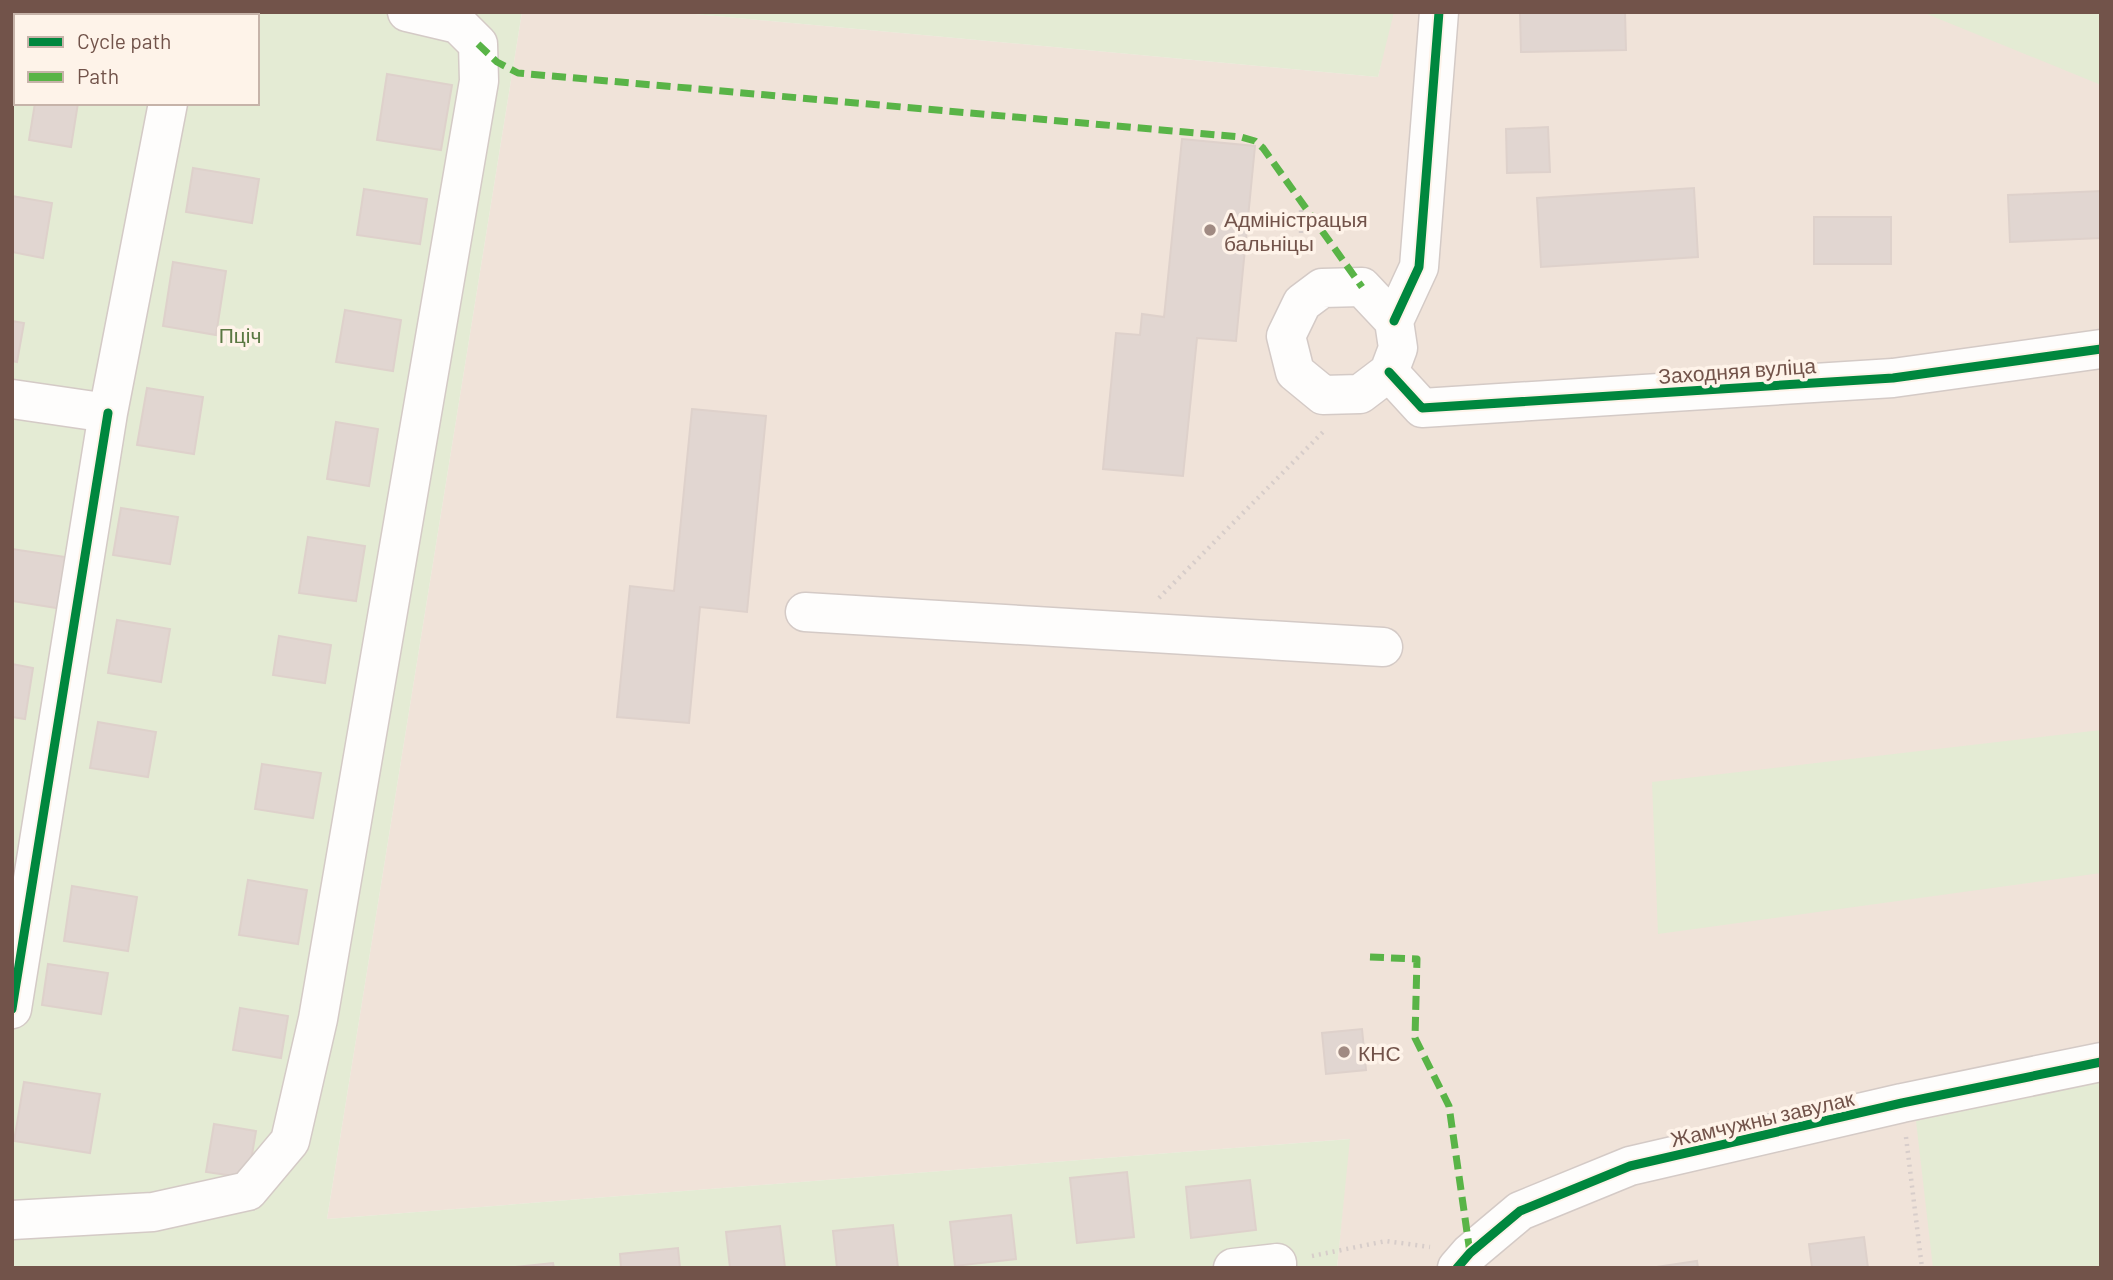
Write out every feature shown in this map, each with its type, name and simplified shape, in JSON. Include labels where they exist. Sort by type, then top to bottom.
[{"type":"street","points":[[12,1220],[153,1212],[248,1191],[290,1141],[318,1019],[479,81],[478,44],[458,24],[407,12]]},
{"type":"street","points":[[1394,321],[1362,287],[1322,288],[1302,303],[1286,336],[1294,372],[1323,395],[1374,383],[1398,348],[1394,321],[1419,267],[1439,12]]},
{"type":"street","points":[[12,1009],[108,413],[168,105]]},
{"type":"street","name":"Заходняя вуліца","points":[[1374,383],[1422,408],[1893,378],[2101,349]]},
{"type":"street","points":[[12,398],[108,413]]},
{"type":"street","points":[[805,612],[1383,647]]},
{"type":"street","name":"Жамчужны завулак","points":[[1464,1260],[1520,1210],[1630,1166],[1902,1103],[2101,1062]]},
{"type":"street","points":[[1233,1268],[1277,1266]]},
{"type":"path","points":[[1301,203],[1302,303]]},
{"type":"path","points":[[1126,631],[1374,383]]},
{"type":"path","points":[[1902,1103],[1922,1268]]},
{"type":"path","points":[[1277,1266],[1386,1241],[1464,1260]]},
{"type":"shaded area","points":[[522,12],[673,12],[1378,77],[1392,12],[2101,12],[2101,1268],[1337,1268],[1349,1139],[327,1219]]},
{"type":"green space","name":"Пціч","points":[[12,12],[522,12],[327,1219],[1350,1139],[1337,1268],[12,1268]]},
{"type":"green space","points":[[673,12],[1394,12],[1378,77]]},
{"type":"green space","points":[[1922,12],[2101,12],[2101,85]]},
{"type":"green space","points":[[2101,730],[2101,873],[1658,934],[1652,782]]},
{"type":"green space","points":[[2101,1081],[2101,1268],[1933,1268],[1916,1121]]},
{"type":"building","points":[[1520,12],[1625,12],[1626,50],[1521,52]]},
{"type":"building","points":[[387,74],[452,85],[441,150],[377,140]]},
{"type":"building","points":[[35,105],[78,105],[71,147],[29,140]]},
{"type":"building","points":[[1548,127],[1550,172],[1507,173],[1506,129]]},
{"type":"building","name":"Адміністрацыя бальніцы","points":[[1182,139],[1255,146],[1236,341],[1197,338],[1183,476],[1103,469],[1116,333],[1140,335],[1142,314],[1164,317]]},
{"type":"building","points":[[193,168],[259,179],[252,223],[186,212]]},
{"type":"building","points":[[1694,188],[1698,257],[1541,267],[1537,198]]},
{"type":"building","points":[[364,189],[427,199],[420,244],[357,235]]},
{"type":"building","points":[[2101,191],[2101,238],[2010,242],[2008,195]]},
{"type":"building","points":[[12,196],[52,203],[43,258],[12,252]]},
{"type":"building","points":[[1814,217],[1891,217],[1891,264],[1814,264]]},
{"type":"building","points":[[173,262],[226,271],[216,335],[163,326]]},
{"type":"building","points":[[345,310],[401,320],[393,371],[336,362]]},
{"type":"building","points":[[12,321],[24,323],[17,362],[12,361]]},
{"type":"building","points":[[147,388],[203,397],[194,454],[137,445]]},
{"type":"building","points":[[692,409],[766,416],[747,612],[700,607],[689,723],[617,717],[630,586],[674,591]]},
{"type":"building","points":[[336,422],[378,429],[369,486],[327,479]]},
{"type":"building","points":[[121,508],[178,517],[170,564],[113,555]]},
{"type":"building","points":[[308,537],[365,546],[356,601],[299,593]]},
{"type":"building","points":[[12,549],[72,558],[63,609],[12,601]]},
{"type":"building","points":[[117,620],[170,629],[161,682],[108,673]]},
{"type":"building","points":[[279,636],[331,645],[325,683],[273,675]]},
{"type":"building","points":[[12,664],[33,668],[25,719],[12,717]]},
{"type":"building","points":[[98,722],[156,732],[148,777],[90,768]]},
{"type":"building","points":[[262,764],[321,773],[313,818],[255,809]]},
{"type":"building","points":[[248,880],[307,890],[298,944],[239,935]]},
{"type":"building","points":[[72,886],[137,897],[128,951],[64,941]]},
{"type":"building","points":[[48,964],[108,973],[101,1014],[42,1005]]},
{"type":"building","points":[[240,1008],[288,1016],[281,1058],[233,1050]]},
{"type":"building","name":"КНС","points":[[1362,1029],[1366,1070],[1326,1074],[1322,1033]]},
{"type":"building","points":[[24,1082],[100,1094],[90,1153],[14,1141]]},
{"type":"building","points":[[214,1124],[256,1131],[248,1178],[206,1172]]},
{"type":"building","points":[[1127,1172],[1134,1237],[1077,1243],[1070,1178]]},
{"type":"building","points":[[1250,1180],[1256,1230],[1191,1238],[1186,1187]]},
{"type":"building","points":[[1011,1215],[1016,1259],[955,1266],[950,1222]]},
{"type":"building","points":[[893,1225],[898,1268],[837,1268],[833,1231]]},
{"type":"building","points":[[780,1226],[785,1268],[730,1268],[726,1232]]},
{"type":"building","points":[[1864,1237],[1868,1268],[1812,1268],[1809,1244]]},
{"type":"building","points":[[678,1248],[680,1268],[621,1268],[620,1254]]},
{"type":"building","points":[[1697,1261],[1698,1268],[1650,1268]]},
{"type":"building","points":[[553,1263],[554,1268],[505,1268]]},
{"type":"marked path","points":[[64,12],[68,14]]},
{"type":"marked path","points":[[478,44],[497,62],[518,73],[1241,137],[1255,141],[1263,148],[1362,287]]},
{"type":"marked path","points":[[1370,957],[1417,959],[1415,1038],[1449,1106],[1470,1253]]},
{"type":"cycle path","points":[[1394,321],[1419,267],[1439,12]]},
{"type":"cycle path","points":[[1389,372],[1422,408],[1893,378],[2101,349]]},
{"type":"cycle path","points":[[12,1009],[108,413]]},
{"type":"cycle path","points":[[1457,1268],[1470,1253],[1520,1211],[1630,1166],[1902,1103],[2101,1062]]},
{"type":"place","name":"Адміністрацыя бальніцы","points":[[1210,230]]},
{"type":"place","name":"КНС","points":[[1344,1052]]}]
